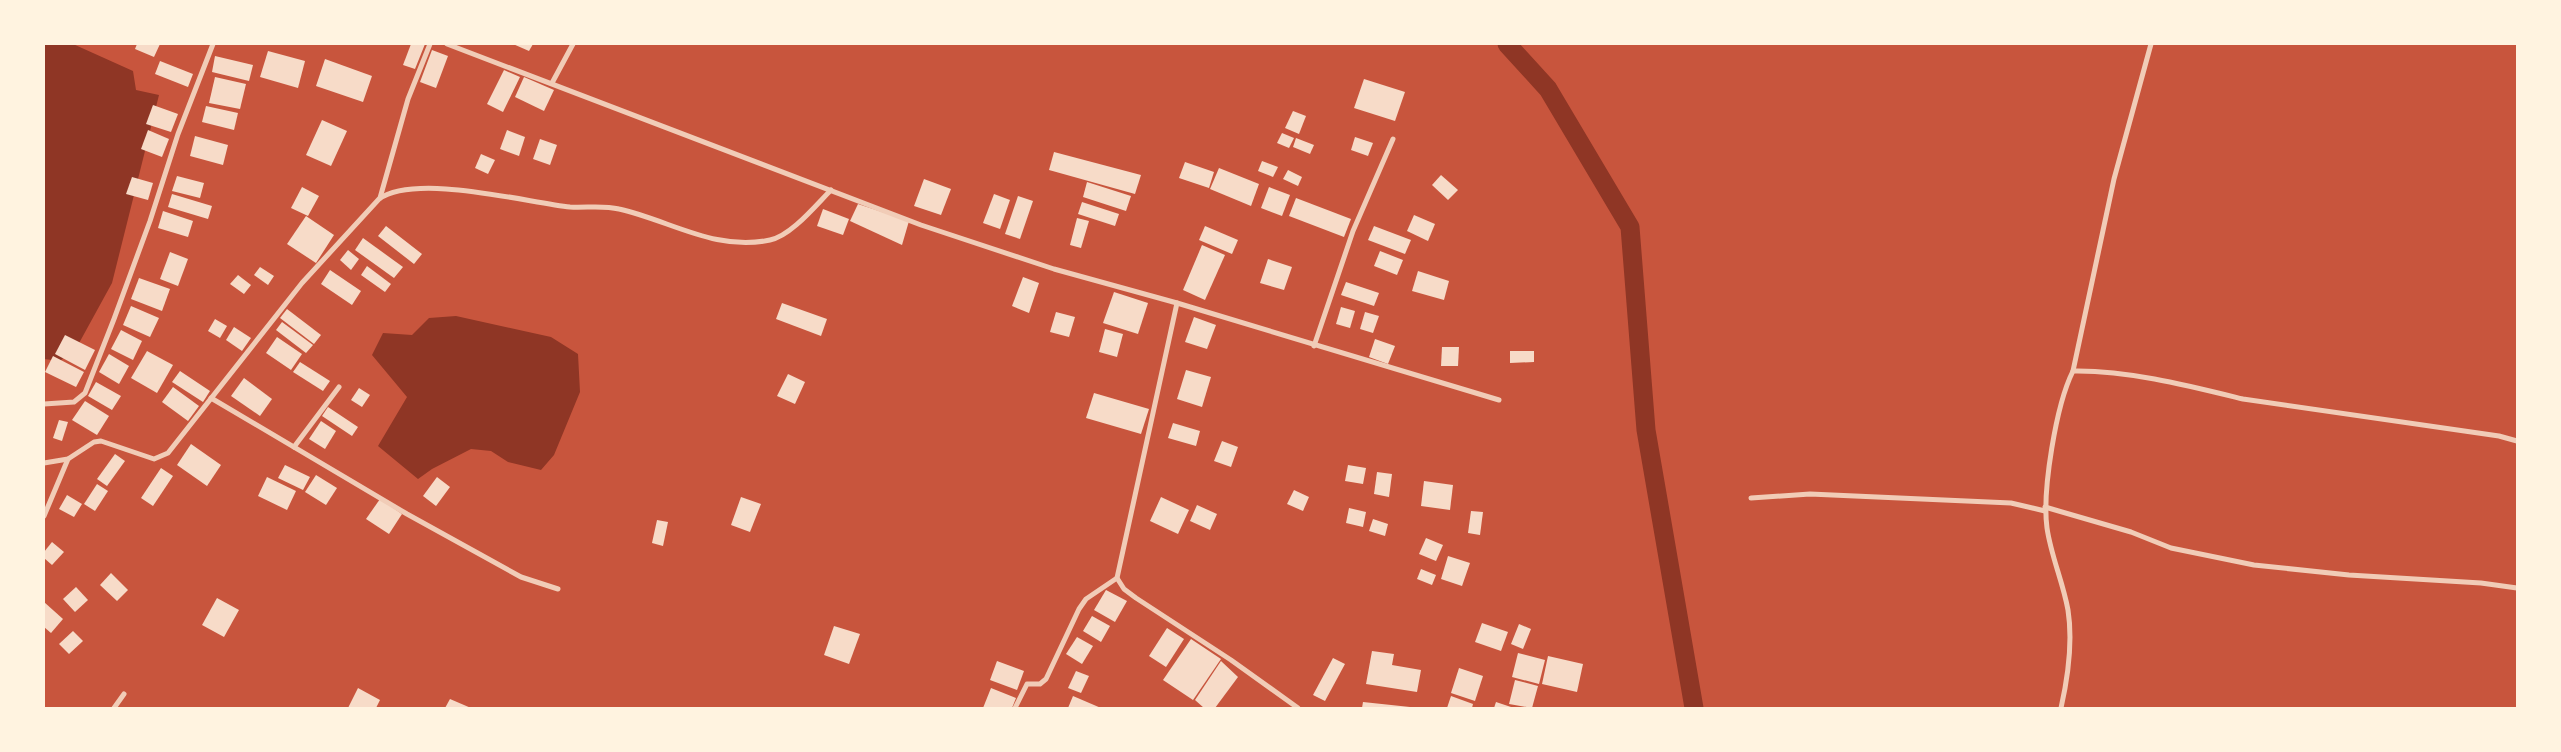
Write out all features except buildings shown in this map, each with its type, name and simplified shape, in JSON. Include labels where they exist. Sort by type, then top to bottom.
[{"type":"street","points":[[44,404],[74,402],[85,392],[114,319],[150,221],[178,134],[213,44]]},
{"type":"street","points":[[379,199],[408,99],[430,44]]},
{"type":"street","points":[[447,44],[922,225],[1054,269],[1177,303],[1314,346],[1499,400]]},
{"type":"street","points":[[552,83],[573,44]]},
{"type":"street","points":[[2061,708],[2070,642],[2068,610],[2047,531],[2045,509],[2058,409],[2065,387],[2073,371],[2114,179],[2151,44]]},
{"type":"street","points":[[1314,346],[1353,231],[1393,139]]},
{"type":"street","points":[[44,463],[68,460],[100,440],[145,457],[162,457],[302,283],[379,199],[395,190],[484,192],[572,207],[617,208],[678,230],[748,243],[771,240],[784,234],[831,190]]},
{"type":"street","points":[[1015,708],[1027,684],[1040,684],[1046,680],[1075,616],[1086,599],[1116,578],[1177,303]]},
{"type":"street","points":[[2073,371],[2098,371],[2243,399],[2499,436],[2517,441]]},
{"type":"street","points":[[294,446],[339,387]]},
{"type":"street","points":[[211,398],[408,514],[521,577],[558,589]]},
{"type":"street","points":[[44,516],[68,460]]},
{"type":"street","points":[[1751,498],[1810,494],[2011,503],[2045,509],[2131,532],[2171,548],[2254,565],[2481,583],[2517,588]]},
{"type":"street","points":[[1116,578],[1124,589],[1136,598],[1231,660],[1298,708]]},
{"type":"street","points":[[114,708],[124,694]]},
{"type":"shaded area","points":[[44,44],[73,44],[133,71],[136,90],[159,95],[112,283],[78,345],[60,361],[44,359]]},
{"type":"shaded area","points":[[456,316],[551,337],[578,354],[580,392],[554,455],[541,470],[508,462],[491,451],[471,449],[432,469],[418,479],[378,446],[407,397],[372,355],[383,333],[412,335],[429,318]]},
{"type":"waterway","points":[[1507,44],[1548,89],[1630,227],[1646,430],[1694,708]]}]
